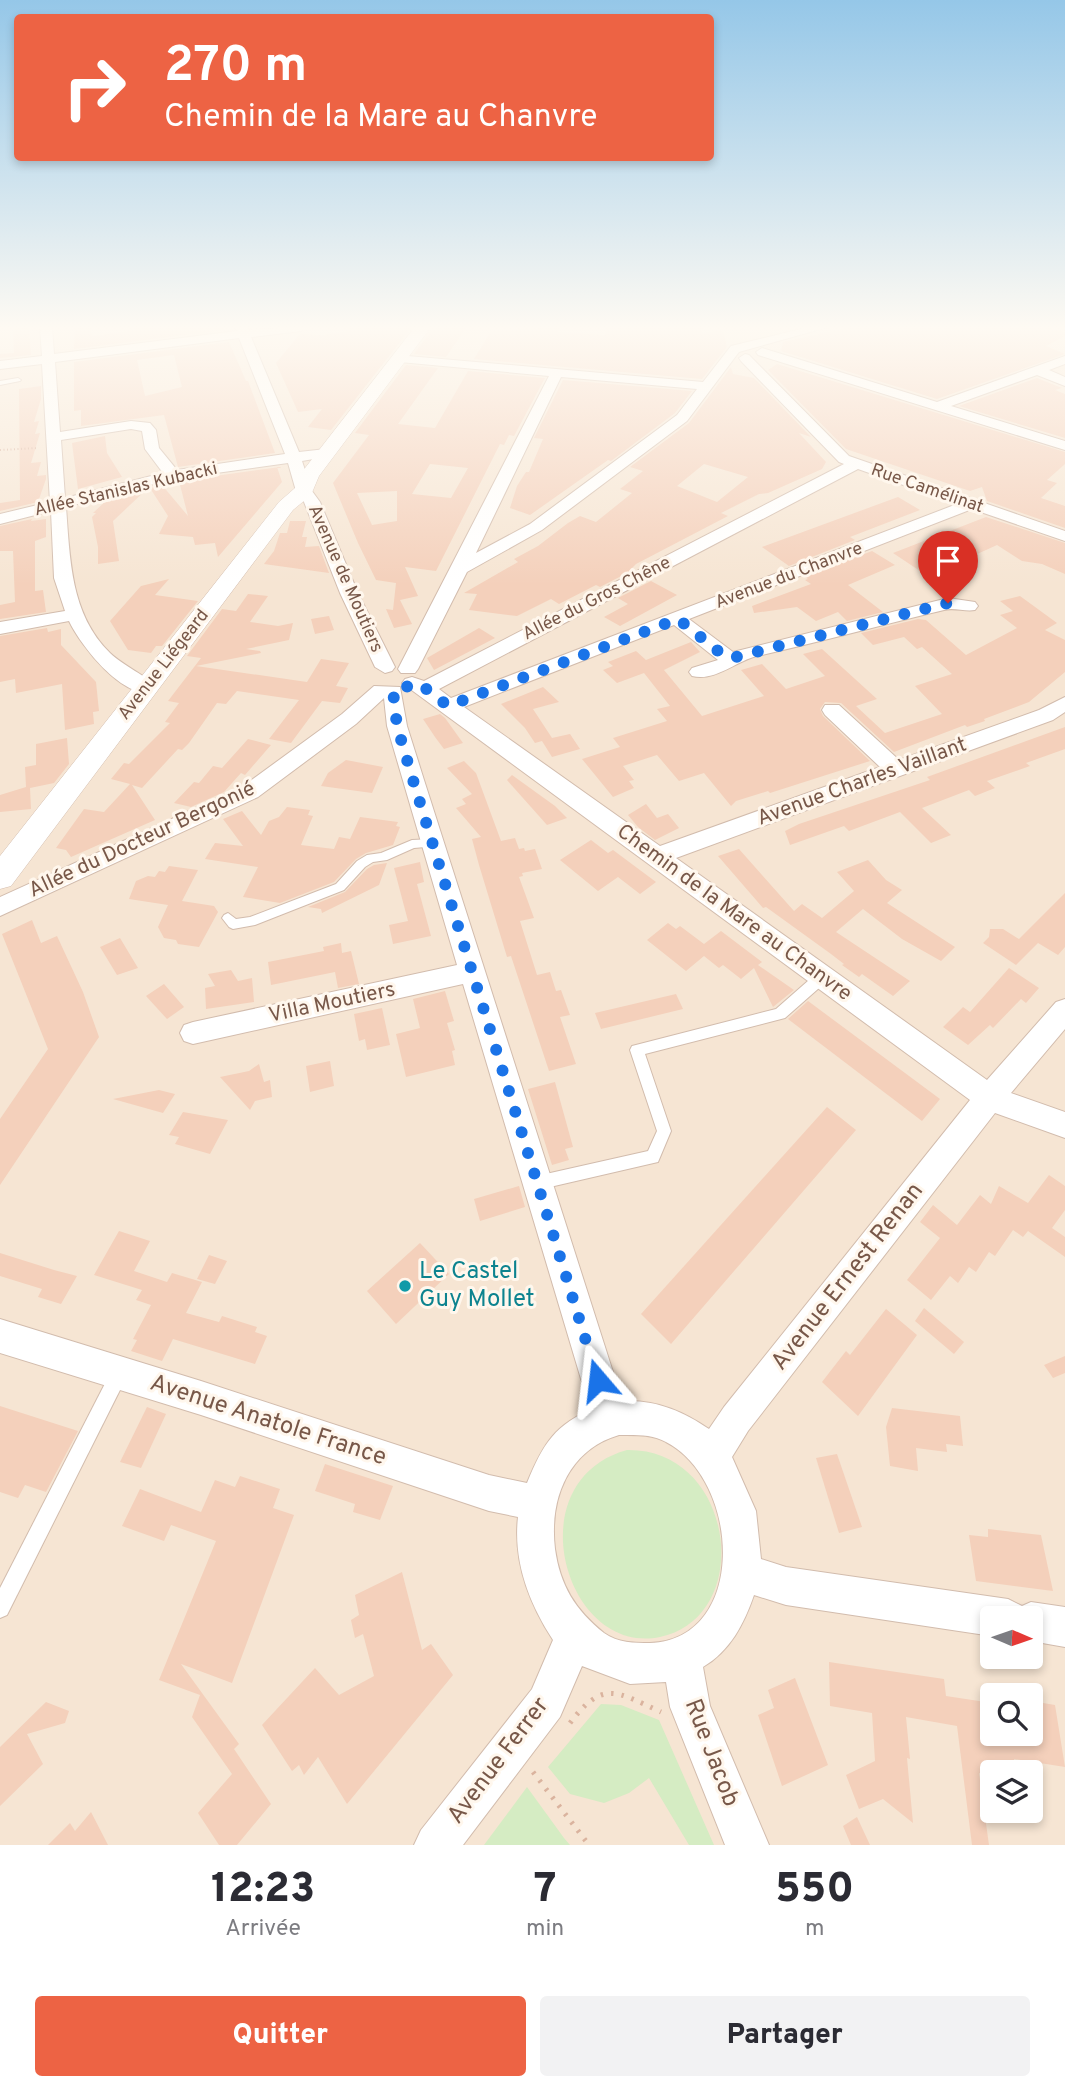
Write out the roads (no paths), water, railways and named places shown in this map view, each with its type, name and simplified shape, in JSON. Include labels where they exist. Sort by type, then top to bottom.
[{"type":"street","points":[[52,413],[63,578],[73,615],[101,657],[124,676],[147,688]]},
{"type":"street","name":"Avenue de Moutiers","points":[[276,413],[304,491],[312,502],[349,593],[400,685],[432,843],[598,1380],[619,1418]]},
{"type":"street","name":"Avenue Liégeard","points":[[0,878],[286,506],[304,491],[309,476],[357,413]]},
{"type":"street","points":[[400,685],[537,413]]},
{"type":"street","points":[[460,569],[536,527],[686,413]]},
{"type":"street","name":"Rue Camélinat","points":[[804,413],[844,459],[1065,536]]},
{"type":"street","points":[[961,413],[1065,446]]},
{"type":"street","points":[[54,441],[131,425],[145,426],[149,430],[152,449],[173,475]]},
{"type":"street","points":[[293,456],[326,453]]},
{"type":"street","name":"Allée Stanislas Kubacki","points":[[0,519],[173,475],[293,456]]},
{"type":"street","name":"Allée du Gros Chêne","points":[[400,685],[769,510],[856,464]]},
{"type":"street","name":"Avenue du Chanvre","points":[[448,706],[971,504]]},
{"type":"street","points":[[699,671],[723,665],[732,658],[948,603],[969,606]]},
{"type":"street","points":[[0,628],[73,615]]},
{"type":"street","points":[[678,619],[723,655],[732,658]]},
{"type":"street","name":"Chemin de la Mare au Chanvre","points":[[400,685],[448,706],[989,1098],[1065,1125]]},
{"type":"street","name":"Allée du Docteur Bergonié","points":[[0,907],[250,792],[349,719],[371,711],[400,685]]},
{"type":"street","name":"Avenue Charles Vaillant","points":[[658,858],[670,851],[1046,715],[1065,702]]},
{"type":"street","points":[[832,710],[896,770]]},
{"type":"street","name":"Villa Moutiers","points":[[193,1033],[472,972]]},
{"type":"street","name":"Avenue Ernest Renan","points":[[711,1458],[736,1419],[989,1098],[1065,1010]]},
{"type":"street","name":"Avenue Anatole France","points":[[0,1336],[201,1398],[489,1493],[536,1503]]},
{"type":"street","points":[[619,1418],[652,1419],[684,1433],[711,1458],[732,1491],[742,1531],[742,1572],[731,1608],[710,1638],[682,1659],[645,1667],[608,1658],[575,1636],[553,1607],[538,1574],[533,1538],[536,1503],[542,1482],[561,1451],[588,1429],[619,1418]]},
{"type":"street","points":[[742,1572],[786,1586],[980,1615]]},
{"type":"street","points":[[1043,1624],[1065,1627]]},
{"type":"street","name":"Avenue Ferrer","points":[[436,1845],[545,1703],[575,1636]]},
{"type":"street","name":"Rue Jacob","points":[[682,1659],[690,1707],[747,1845]]},
{"type":"lane","points":[[228,918],[233,924],[251,922],[340,887],[360,864],[371,858],[383,857],[412,844],[432,843]]},
{"type":"lane","points":[[537,1183],[653,1157],[664,1131],[637,1050],[780,1014],[822,977]]},
{"type":"lane","points":[[0,1608],[120,1374]]},
{"type":"place","name":"Le Castel Guy Mollet","points":[[405,1286]]}]
